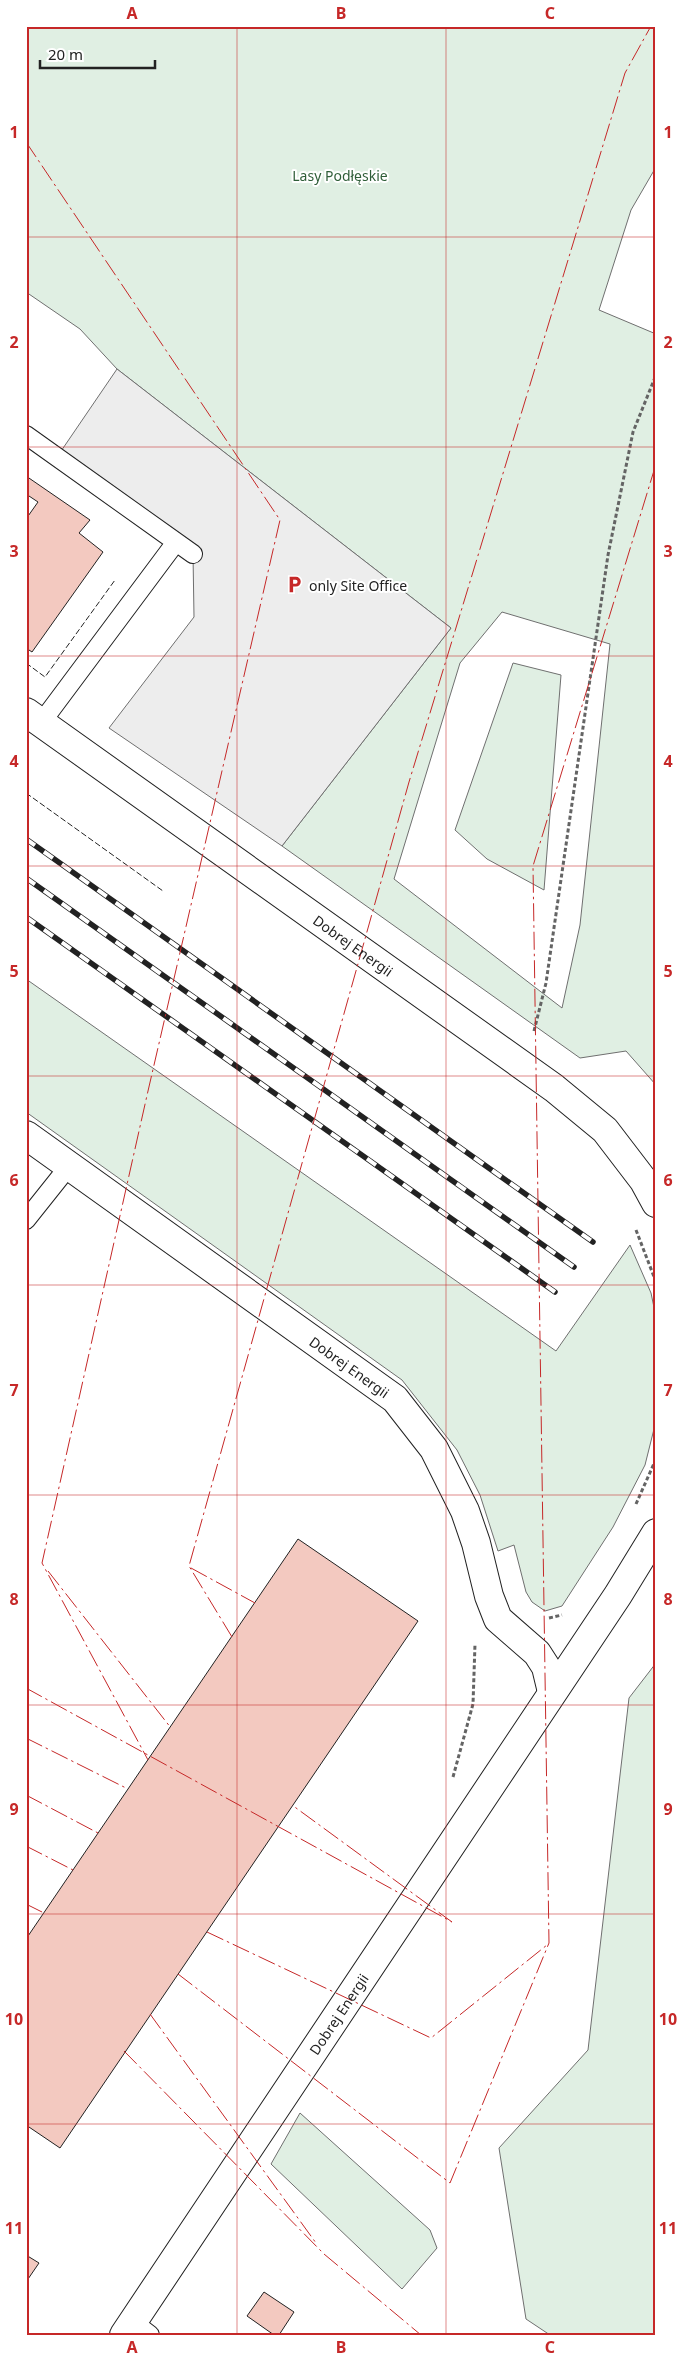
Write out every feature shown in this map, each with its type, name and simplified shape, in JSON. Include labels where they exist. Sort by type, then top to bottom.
[{"type":"street","name":"Dobrej Energii","points":[[34,718],[554,1088],[605,1130],[644,1181],[656,1203]]},
{"type":"street","name":"Dobrej Energii","points":[[26,1135],[395,1399],[434,1449],[465,1511],[476,1543],[489,1596],[498,1619],[537,1653],[546,1667],[552,1692]]},
{"type":"street","name":"Dobrej Energii","points":[[136,2331],[656,1533]]},
{"type":"lane","points":[[26,435],[193,554]]},
{"type":"lane","points":[[34,718],[176,542]]},
{"type":"lane","points":[[26,1220],[69,1166]]},
{"type":"path","points":[[525,1068],[546,983],[608,555],[633,432],[656,375]]},
{"type":"path","points":[[635,1506],[656,1459]]},
{"type":"path","points":[[542,1619],[563,1615],[569,1608]]},
{"type":"path","points":[[451,1785],[473,1704],[475,1636]]},
{"type":"green space","name":"Lasy Podłęskie","points":[[26,26],[656,26],[656,167],[631,210],[599,310],[656,334],[656,1085],[626,1051],[580,1058],[282,846],[451,628],[117,369],[80,329],[26,292]],"holes":[[[502,612],[610,644],[580,925],[562,1008],[394,879],[460,663]]]},
{"type":"green space","points":[[513,663],[561,675],[544,890],[487,859],[455,830]]},
{"type":"green space","points":[[26,979],[556,1351],[630,1245],[651,1293],[656,1317],[656,1421],[645,1465],[613,1527],[562,1606],[545,1611],[532,1602],[526,1592],[514,1545],[498,1551],[480,1495],[457,1450],[402,1380],[26,1112]]},
{"type":"green space","points":[[656,1663],[656,2335],[550,2335],[526,2319],[499,2148],[588,2050],[629,1698]]},
{"type":"green space","points":[[300,2113],[430,2230],[437,2248],[402,2289],[271,2164]]},
{"type":"shaded area","name":"only Site Office","points":[[117,369],[451,628],[282,846],[109,728],[194,617],[193,554],[57,457]]},
{"type":"building","points":[[26,476],[90,520],[79,533],[103,552],[32,652],[26,648],[26,519],[38,502],[26,494]]},
{"type":"building","points":[[298,1539],[418,1621],[60,2148],[26,2125],[26,1939]]},
{"type":"building","points":[[26,2255],[39,2263],[26,2282]]},
{"type":"building","points":[[264,2292],[294,2312],[279,2335],[274,2335],[247,2316]]},
{"type":"railway","points":[[26,839],[593,1242]]},
{"type":"railway","points":[[26,878],[574,1267]]},
{"type":"railway","points":[[26,917],[555,1292]]},
{"type":"fence","points":[[26,663],[45,677],[115,580]]},
{"type":"fence","points":[[26,793],[163,891]]},
{"type":"power","points":[[232,1637],[189,1566],[409,782],[625,73],[651,26]]},
{"type":"power","points":[[26,142],[280,520],[148,1091],[42,1563],[148,1760]]},
{"type":"power","points":[[178,1974],[450,2183],[549,1943],[533,866],[656,464]]},
{"type":"power","points":[[191,1568],[255,1603]]},
{"type":"power","points":[[48,1571],[171,1728]]},
{"type":"power","points":[[26,1688],[452,1922],[292,1805]]},
{"type":"power","points":[[26,1738],[128,1789]]},
{"type":"power","points":[[26,1795],[98,1833]]},
{"type":"power","points":[[26,1846],[73,1870]]},
{"type":"power","points":[[26,1904],[44,1913]]},
{"type":"power","points":[[207,1932],[431,2038],[547,1945]]},
{"type":"power","points":[[150,2014],[316,2243]]},
{"type":"power","points":[[124,2051],[324,2254],[421,2335]]},
{"type":"place","name":"only Site Office","points":[[295,585]]}]
